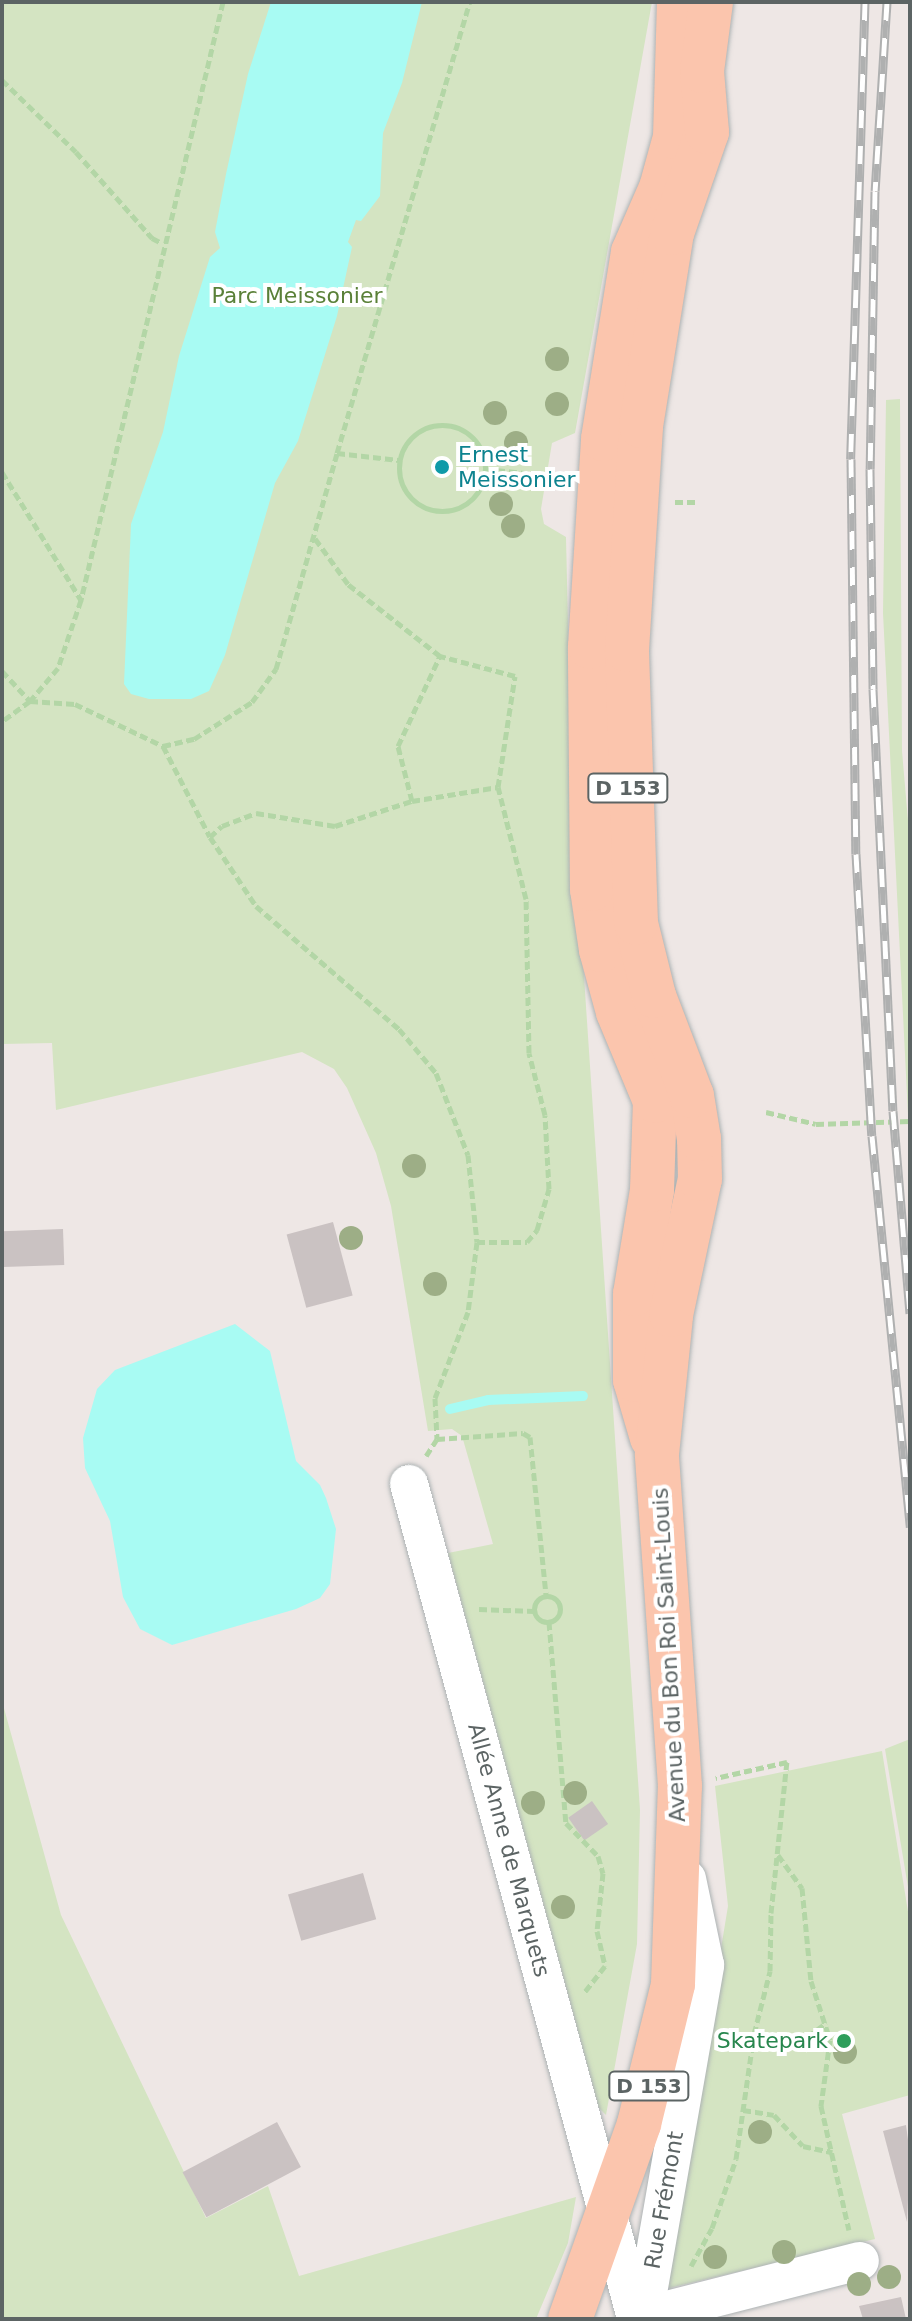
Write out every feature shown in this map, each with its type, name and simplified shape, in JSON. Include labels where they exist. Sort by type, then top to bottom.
[{"type":"main road","name":"Avenue du Bon Roi Saint-Louis","points":[[657,1454],[635,1380],[635,1294],[652,1190],[655,1101],[618,1012],[601,950],[592,889],[590,647],[603,439],[633,252],[661,188],[675,137],[679,2]]},
{"type":"main road","name":"Avenue du Bon Roi Saint-Louis","points":[[570,2319],[647,2096],[673,1984],[680,1786],[657,1454],[671,1315],[700,1179],[699,1139],[692,1096],[654,996],[636,923],[627,650],[641,426],[672,233],[707,132],[702,71],[711,2]]},
{"type":"street","name":"Allée Anne de Marquets","points":[[409,1484],[636,2318]]},
{"type":"street","name":"Rue Frémont","points":[[636,2318],[648,2293],[705,1965],[679,1843]]},
{"type":"street","points":[[636,2318],[858,2261]]},
{"type":"path","points":[[2,721],[30,701],[58,668],[81,600],[162,243],[223,2]]},
{"type":"path","points":[[163,746],[194,739],[252,702],[273,672],[470,2]]},
{"type":"path","points":[[2,80],[76,152],[152,238],[162,243]]},
{"type":"path","points":[[439,424],[466,432],[477,441],[485,469],[483,483],[465,505],[438,511],[412,499],[399,475],[399,460],[413,435],[439,424]]},
{"type":"path","points":[[337,453],[399,460]]},
{"type":"path","points":[[485,469],[544,478]]},
{"type":"path","points":[[2,472],[81,600]]},
{"type":"path","points":[[314,537],[348,584],[440,656],[515,676],[498,787],[526,899],[529,1053],[545,1115],[549,1189],[537,1230],[527,1242],[477,1242]]},
{"type":"path","points":[[412,801],[398,746],[440,656]]},
{"type":"path","points":[[2,671],[30,701],[75,704],[163,746],[210,837],[256,906],[399,1029],[436,1073],[468,1155],[477,1242],[468,1312],[435,1398],[437,1439],[409,1484]]},
{"type":"path","points":[[210,837],[222,826],[256,813],[335,826],[412,801],[498,787]]},
{"type":"path","points":[[766,1112],[816,1124],[910,1121]]},
{"type":"path","points":[[437,1439],[523,1433],[530,1437],[546,1595],[560,1605],[557,1619],[549,1622]]},
{"type":"path","points":[[534,1611],[535,1602],[546,1595]]},
{"type":"path","points":[[475,1609],[534,1611],[549,1622],[566,1823],[598,1856],[603,1873],[597,1931],[605,1966],[579,1996]]},
{"type":"path","points":[[680,1786],[787,1762],[770,1971],[754,2034],[736,2159],[712,2228],[684,2278]]},
{"type":"path","points":[[778,1854],[802,1888],[811,1981],[830,2040],[821,2106],[858,2261]]},
{"type":"path","points":[[754,2034],[781,2041],[807,2037],[826,2023]]},
{"type":"path","points":[[743,2110],[774,2115],[803,2146],[832,2152]]},
{"type":"green space","name":"Parc Meissonier","points":[[2,2],[652,2],[575,433],[552,443],[541,509],[544,524],[566,537],[572,798],[640,1810],[637,1944],[606,2115],[599,2108],[448,1553],[493,1544],[462,1436],[452,1429],[428,1431],[391,1206],[376,1153],[347,1088],[334,1069],[302,1052],[56,1110],[52,1043],[2,1044]]},
{"type":"green space","points":[[900,399],[902,751],[910,844],[908,1115],[883,613],[886,400]]},
{"type":"green space","points":[[2,1701],[61,1915],[206,2218],[268,2186],[299,2276],[576,2197],[568,2243],[536,2319],[2,2319]]},
{"type":"green space","points":[[910,1739],[910,1899],[885,1749]]},
{"type":"green space","points":[[882,1751],[910,1924],[910,2095],[842,2114],[875,2239],[665,2289],[728,1906],[715,1786]]},
{"type":"water","points":[[271,2],[422,2],[402,83],[383,133],[380,196],[361,221],[356,220],[348,242],[352,247],[337,316],[298,441],[275,483],[225,655],[209,691],[191,699],[149,699],[131,694],[124,684],[131,524],[163,432],[179,356],[210,257],[220,248],[215,232],[226,174],[248,74]]},
{"type":"water","points":[[235,1324],[270,1351],[296,1461],[320,1485],[326,1498],[336,1529],[330,1584],[320,1598],[296,1609],[172,1645],[140,1629],[123,1597],[110,1521],[85,1468],[83,1438],[97,1389],[115,1370]]},
{"type":"building","points":[[333,1222],[353,1295],[306,1308],[287,1234]]},
{"type":"building","points":[[63,1229],[64,1265],[3,1267],[2,1231]]},
{"type":"building","points":[[592,1801],[608,1824],[584,1841],[568,1818]]},
{"type":"building","points":[[363,1873],[376,1919],[301,1941],[288,1894]]},
{"type":"building","points":[[277,2122],[301,2167],[206,2217],[183,2172]]},
{"type":"building","points":[[906,2125],[910,2155],[907,2222],[883,2131]]},
{"type":"building","points":[[901,2297],[906,2319],[863,2319],[859,2306]]},
{"type":"waterway","points":[[450,1409],[488,1400],[583,1396]]},
{"type":"railway","points":[[865,2],[851,459],[856,854],[872,1136],[910,1527]]},
{"type":"railway","points":[[887,2],[875,191],[870,469],[873,689],[893,1111],[910,1313]]},
{"type":"place","name":"Ernest Meissonier","points":[[442,467]]},
{"type":"place","name":"Skatepark","points":[[844,2041]]}]
